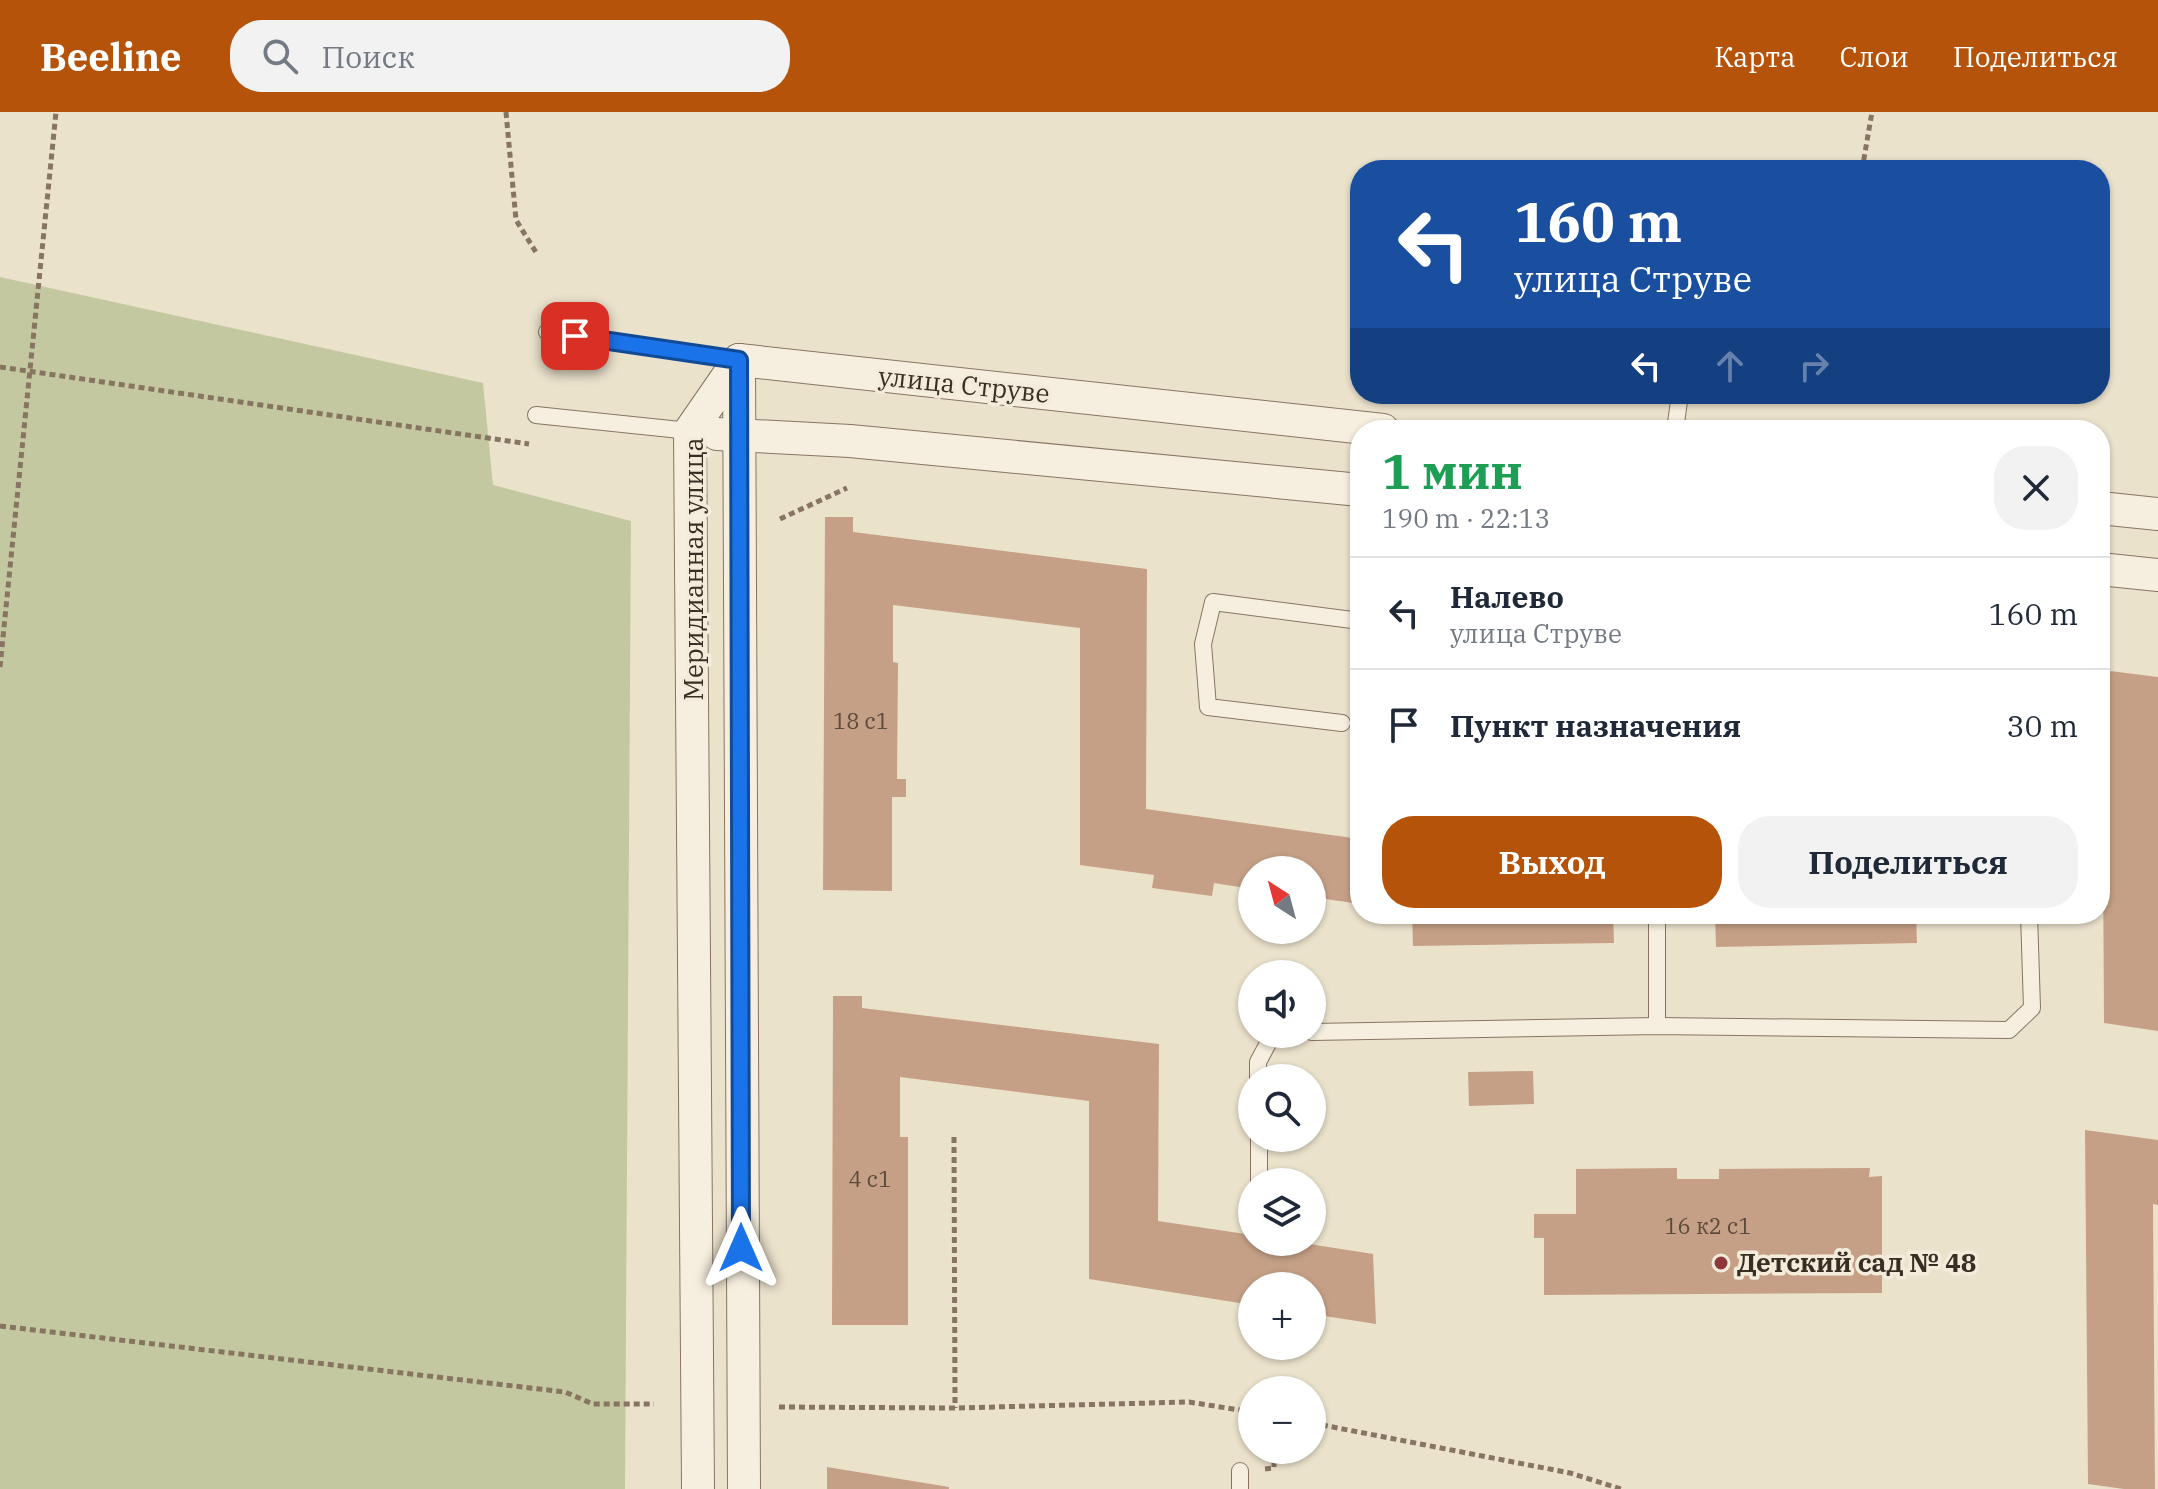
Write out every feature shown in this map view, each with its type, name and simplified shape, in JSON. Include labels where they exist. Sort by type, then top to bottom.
[{"type":"street","name":"улица Струве","points":[[739,360],[1350,426]]},
{"type":"street","name":"Меридианная улица","points":[[698,1489],[690,431],[739,360]]},
{"type":"street","name":"Меридианная улица","points":[[739,360],[744,1489]]},
{"type":"street","points":[[690,431],[739,437],[850,441],[1350,489]]},
{"type":"street","points":[[2110,509],[2158,514]]},
{"type":"street","points":[[2110,570],[2158,575]]},
{"type":"lane","name":"улица Струве","points":[[547,332],[739,360]]},
{"type":"lane","points":[[536,415],[690,431]]},
{"type":"lane","points":[[1342,723],[1208,707],[1203,644],[1213,602],[1350,620]]},
{"type":"lane","points":[[1657,924],[1657,1026]]},
{"type":"lane","points":[[1326,1032],[1657,1026],[2009,1030],[2032,1008],[2029,924]]},
{"type":"lane","points":[[1240,1471],[1240,1489]]},
{"type":"path","points":[[0,667],[56,112]]},
{"type":"path","points":[[506,112],[516,220],[537,254]]},
{"type":"path","points":[[1864,160],[1872,112]]},
{"type":"path","points":[[0,367],[529,444]]},
{"type":"path","points":[[780,519],[847,488]]},
{"type":"path","points":[[954,1137],[955,1408]]},
{"type":"path","points":[[0,1326],[565,1392],[593,1404],[654,1404]]},
{"type":"path","points":[[779,1407],[955,1408],[1189,1402],[1238,1410]]},
{"type":"path","points":[[1326,1426],[1570,1473],[1621,1489]]},
{"type":"green space","points":[[0,277],[483,383],[493,485],[631,521],[625,1489],[0,1489]]},
{"type":"building","points":[[825,517],[853,517],[853,532],[1147,569],[1146,809],[1350,838],[1350,903],[1326,899],[1326,856],[1238,856],[1238,887],[1214,883],[1212,896],[1152,888],[1154,875],[1080,865],[1080,628],[893,605],[893,662],[898,663],[897,779],[906,779],[906,797],[892,797],[892,891],[823,890]]},
{"type":"building","points":[[2110,671],[2158,677],[2158,1031],[2104,1023],[2103,924],[2110,924]]},
{"type":"building","points":[[1412,924],[1613,924],[1614,943],[1413,946]]},
{"type":"building","points":[[1715,924],[1916,924],[1917,943],[1716,947]]},
{"type":"building","points":[[833,996],[862,996],[862,1008],[1159,1044],[1158,1221],[1238,1233],[1238,1256],[1326,1256],[1326,1247],[1373,1254],[1376,1324],[1326,1316],[1326,1272],[1238,1272],[1238,1303],[1089,1279],[1089,1101],[900,1077],[900,1137],[908,1137],[908,1325],[832,1325]]},
{"type":"building","points":[[1533,1071],[1534,1104],[1469,1106],[1468,1072]]},
{"type":"building","points":[[2085,1130],[2158,1140],[2158,1205],[2153,1204],[2155,1489],[2088,1484]]},
{"type":"building","points":[[1677,1168],[1677,1179],[1719,1179],[1719,1169],[1870,1168],[1869,1177],[1882,1176],[1882,1293],[1544,1295],[1544,1238],[1534,1238],[1534,1214],[1576,1214],[1576,1169]]},
{"type":"building","points":[[827,1467],[949,1487],[949,1489],[827,1489]]},
{"type":"place","name":"Детский сад № 48","points":[[1721,1263]]},
{"type":"route","points":[[575,336],[739,360],[741,1248]]}]
